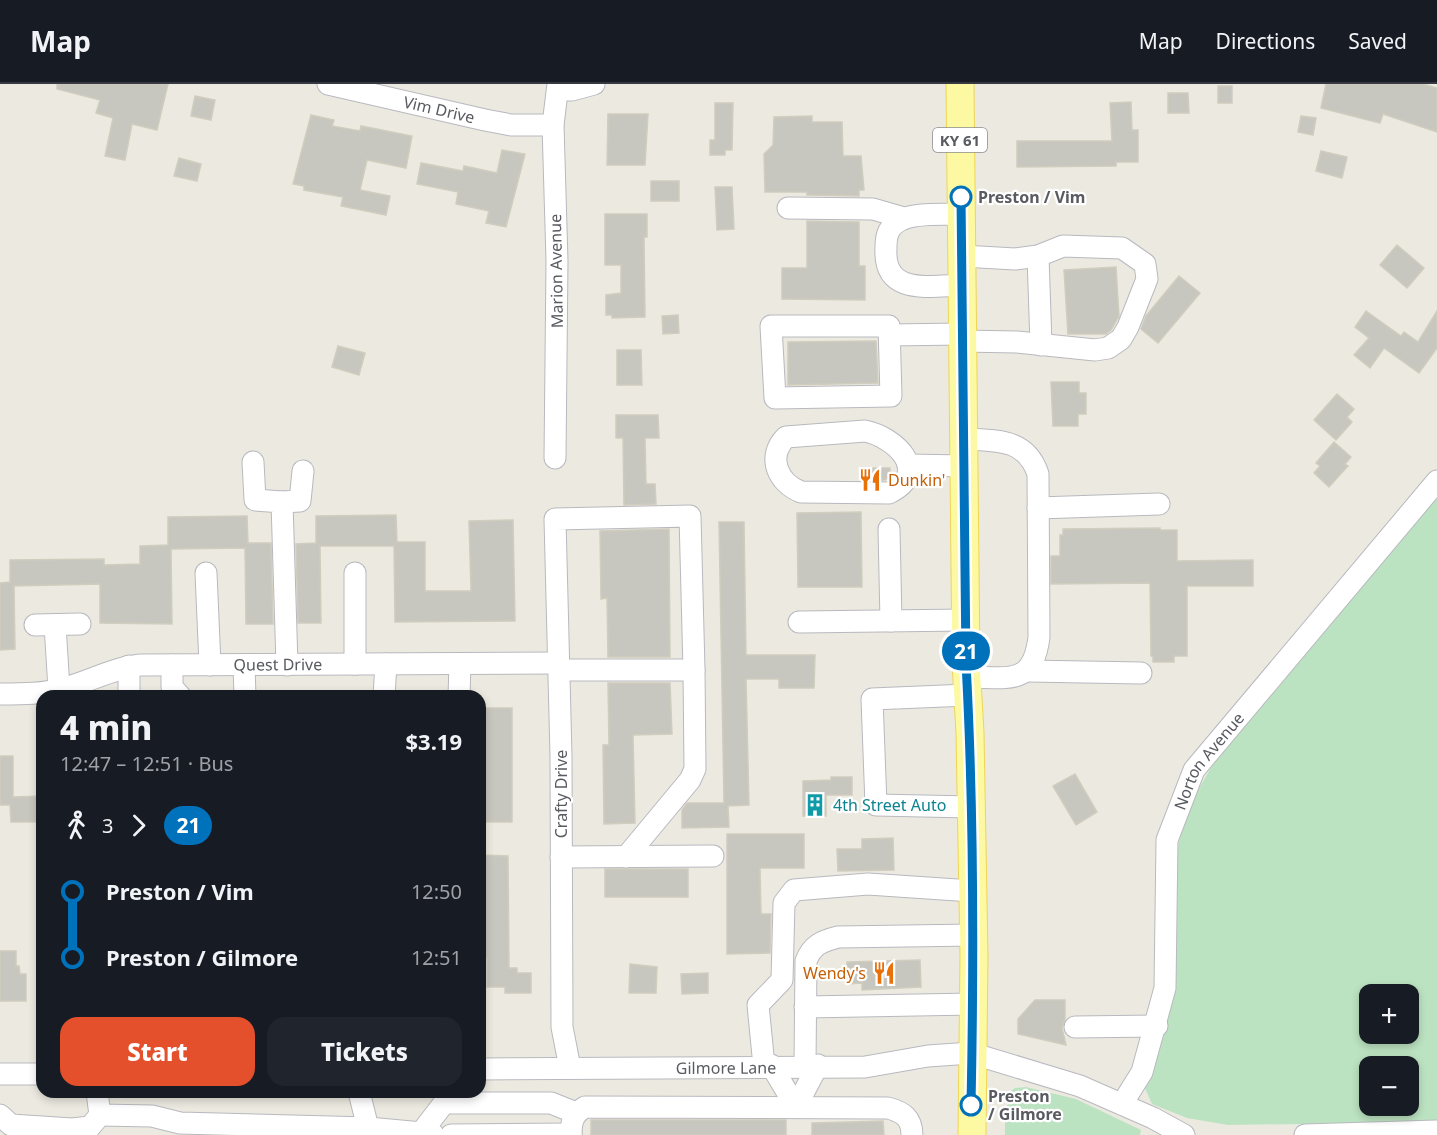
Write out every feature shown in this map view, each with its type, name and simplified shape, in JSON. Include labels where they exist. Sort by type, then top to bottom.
[{"type":"main road","name":"KY 61","points":[[960,84],[967,686],[974,934],[971,1053],[972,1135]]},
{"type":"street","name":"Vim Drive","points":[[328,84],[511,125],[553,125]]},
{"type":"street","points":[[558,87],[572,90],[594,84]]},
{"type":"street","name":"Marion Avenue","points":[[555,458],[557,261],[553,125],[558,87]]},
{"type":"street","points":[[788,208],[873,209],[904,218],[961,214]]},
{"type":"street","points":[[904,218],[892,225],[886,236],[885,256],[888,270],[901,282],[915,287],[962,285]]},
{"type":"street","points":[[889,335],[962,338],[1095,350],[1108,348],[1121,339],[1128,327],[1147,279],[1145,264],[1122,248],[1063,246],[1038,256],[1015,259],[962,256]]},
{"type":"street","points":[[1038,256],[1041,345]]},
{"type":"street","points":[[771,326],[889,326],[889,335],[891,396],[775,398],[771,326]]},
{"type":"street","points":[[865,431],[888,439],[901,450],[908,465],[907,479],[900,488],[890,493],[801,492],[789,487],[781,478],[775,456],[778,445],[786,437],[865,431]]},
{"type":"street","points":[[964,439],[1002,441],[1019,448],[1032,458],[1038,474],[1039,637],[1036,658],[1028,671]]},
{"type":"street","points":[[253,462],[255,500],[300,501],[303,471]]},
{"type":"street","points":[[908,465],[964,466]]},
{"type":"street","name":"Norton Avenue","points":[[1122,1104],[1142,1072],[1165,988],[1167,840],[1194,770],[1437,481]]},
{"type":"street","points":[[282,502],[287,665]]},
{"type":"street","points":[[1038,508],[1159,504]]},
{"type":"street","name":"Crafty Drive","points":[[570,1068],[562,1027],[559,667],[555,519],[690,516],[694,670]]},
{"type":"street","points":[[889,529],[891,621]]},
{"type":"street","points":[[206,573],[210,665]]},
{"type":"street","points":[[355,573],[355,664]]},
{"type":"street","points":[[799,622],[966,620]]},
{"type":"street","points":[[50,690],[45,625],[80,624]]},
{"type":"street","points":[[384,690],[386,664]]},
{"type":"street","points":[[459,690],[460,664]]},
{"type":"street","name":"Quest Drive","points":[[56,690],[129,666],[460,664],[694,670]]},
{"type":"street","points":[[179,665],[186,690]]},
{"type":"street","points":[[244,665],[245,690]]},
{"type":"street","points":[[129,666],[129,690]]},
{"type":"street","points":[[626,857],[690,780],[695,770],[694,670]]},
{"type":"street","points":[[971,807],[876,805],[872,699],[967,686],[1028,671],[1141,673]]},
{"type":"street","name":"Quest Drive","points":[[0,694],[36,693]]},
{"type":"street","points":[[561,857],[713,855]]},
{"type":"street","points":[[796,1107],[768,1066],[758,1005],[782,981],[784,903],[794,890],[868,884],[972,891]]},
{"type":"street","points":[[796,1107],[812,1065],[805,1007],[806,961],[810,951],[820,942],[838,937],[974,934]]},
{"type":"street","points":[[805,1007],[973,1004]]},
{"type":"street","points":[[1075,1027],[1156,1026]]},
{"type":"street","points":[[971,1053],[1080,1086],[1122,1104],[1153,1126],[1184,1135]]},
{"type":"street","name":"Gilmore Lane","points":[[486,1069],[865,1066],[928,1056],[971,1053]]},
{"type":"street","points":[[0,1079],[36,1075]]},
{"type":"street","points":[[93,1126],[96,1098]]},
{"type":"street","points":[[359,1098],[359,1131]]},
{"type":"street","points":[[0,1115],[11,1125],[26,1130],[72,1129],[152,1116],[180,1123],[229,1130],[430,1134],[444,1103],[551,1103],[576,1113]]},
{"type":"street","points":[[451,1135],[571,1135],[576,1113],[585,1107],[796,1107],[888,1108],[908,1117],[912,1135]]},
{"type":"street","points":[[1305,1135],[1437,1131]]},
{"type":"green space","points":[[1437,494],[1437,1122],[1228,1125],[1187,1118],[1152,1104],[1144,1086],[1165,1033],[1173,992],[1174,872],[1181,834],[1190,809],[1201,785],[1230,740]]},
{"type":"green space","points":[[1026,1087],[1076,1099],[1141,1130],[1140,1135],[1005,1135],[1005,1107],[1022,1095],[1022,1090],[1005,1102],[1005,1095],[1015,1088]]},
{"type":"building","points":[[57,84],[168,84],[157,130],[132,124],[125,160],[105,156],[113,118],[96,113],[100,100],[57,89]]},
{"type":"building","points":[[1326,84],[1423,84],[1437,88],[1437,132],[1383,114],[1380,123],[1321,108]]},
{"type":"building","points":[[1218,86],[1232,86],[1232,103],[1218,103]]},
{"type":"building","points":[[1168,93],[1188,93],[1189,113],[1168,113]]},
{"type":"building","points":[[195,96],[215,100],[211,120],[191,116]]},
{"type":"building","points":[[1131,102],[1132,130],[1138,130],[1138,162],[1116,162],[1116,166],[1017,167],[1017,141],[1112,141],[1110,103]]},
{"type":"building","points":[[715,103],[733,103],[732,150],[725,150],[725,155],[710,155],[710,140],[715,140]]},
{"type":"building","points":[[608,114],[648,114],[645,165],[607,165]]},
{"type":"building","points":[[311,115],[334,120],[332,126],[360,131],[361,126],[412,136],[406,168],[367,160],[360,190],[390,196],[386,215],[341,206],[343,197],[304,190],[304,186],[293,184]]},
{"type":"building","points":[[812,116],[812,122],[842,122],[843,156],[861,156],[864,190],[859,190],[859,196],[765,192],[764,154],[773,145],[774,117]]},
{"type":"building","points":[[1301,116],[1316,118],[1313,135],[1298,132]]},
{"type":"building","points":[[502,150],[525,154],[506,227],[486,223],[489,211],[456,204],[458,192],[417,184],[421,163],[463,171],[464,166],[497,173]]},
{"type":"building","points":[[1321,151],[1347,157],[1342,178],[1316,171]]},
{"type":"building","points":[[179,158],[201,164],[197,181],[174,176]]},
{"type":"building","points":[[651,181],[679,181],[679,201],[651,201]]},
{"type":"building","points":[[715,187],[732,187],[734,229],[717,230]]},
{"type":"building","points":[[605,214],[647,214],[647,237],[644,237],[645,317],[612,318],[612,315],[606,315],[606,295],[621,293],[621,265],[605,265]]},
{"type":"building","points":[[807,221],[859,222],[859,266],[865,266],[865,300],[782,299],[782,268],[807,268]]},
{"type":"building","points":[[1397,245],[1424,268],[1407,288],[1380,265]]},
{"type":"building","points":[[1116,267],[1119,316],[1111,330],[1106,334],[1068,334],[1064,270]]},
{"type":"building","points":[[1179,276],[1200,293],[1158,343],[1141,329],[1146,316]]},
{"type":"building","points":[[1366,311],[1401,336],[1404,332],[1418,342],[1437,311],[1437,348],[1419,373],[1384,348],[1370,368],[1354,355],[1369,338],[1355,327]]},
{"type":"building","points":[[678,315],[679,333],[663,334],[662,316]]},
{"type":"building","points":[[876,341],[878,383],[788,385],[788,342]]},
{"type":"building","points":[[338,346],[365,353],[359,375],[332,367]]},
{"type":"building","points":[[617,350],[641,350],[642,385],[617,385]]},
{"type":"building","points":[[1051,382],[1079,382],[1079,393],[1086,393],[1086,414],[1078,414],[1078,426],[1053,426]]},
{"type":"building","points":[[1337,394],[1354,409],[1347,417],[1352,422],[1336,440],[1314,420]]},
{"type":"building","points":[[616,415],[658,415],[659,438],[645,438],[646,484],[655,484],[656,504],[624,505],[623,438],[616,438]]},
{"type":"building","points":[[1334,442],[1351,457],[1345,464],[1348,466],[1329,487],[1314,473],[1320,466],[1316,463]]},
{"type":"building","points":[[870,468],[890,468],[890,477],[885,480],[870,480]]},
{"type":"building","points":[[861,512],[862,587],[798,587],[797,513]]},
{"type":"building","points":[[396,515],[397,542],[425,542],[425,591],[471,591],[469,521],[513,520],[515,621],[395,622],[394,546],[320,546],[321,623],[298,623],[296,544],[316,543],[316,516]]},
{"type":"building","points":[[247,516],[248,543],[271,543],[273,624],[246,624],[245,548],[171,549],[172,624],[100,623],[100,584],[14,586],[15,649],[0,650],[0,583],[10,582],[10,560],[104,559],[104,565],[140,564],[140,546],[168,545],[168,517]]},
{"type":"building","points":[[719,522],[744,522],[746,655],[815,655],[814,688],[779,688],[779,679],[746,679],[749,805],[728,806],[729,827],[682,828],[682,810],[687,803],[724,803]]},
{"type":"building","points":[[1160,528],[1160,530],[1177,530],[1177,561],[1253,560],[1253,586],[1187,586],[1187,656],[1174,656],[1174,662],[1153,662],[1153,656],[1151,656],[1150,583],[1051,584],[1051,556],[1060,556],[1060,535],[1063,535],[1063,529]]},
{"type":"building","points":[[669,529],[670,657],[608,657],[607,598],[601,599],[600,531]]},
{"type":"building","points":[[608,683],[670,683],[672,734],[633,735],[635,823],[604,824],[603,745],[609,745]]},
{"type":"building","points":[[486,708],[512,708],[512,822],[486,822]]},
{"type":"building","points":[[0,756],[13,756],[13,797],[36,796],[36,822],[11,822],[10,805],[0,805]]},
{"type":"building","points":[[1075,774],[1097,812],[1076,825],[1053,786]]},
{"type":"building","name":"4th Street Auto","points":[[831,777],[852,777],[852,795],[826,795],[826,816],[803,816],[803,781],[831,780]]},
{"type":"building","points":[[727,834],[804,834],[804,868],[760,868],[761,914],[771,914],[770,953],[727,954]]},
{"type":"building","points":[[893,838],[894,870],[838,871],[837,849],[862,849],[862,839]]},
{"type":"building","points":[[486,855],[508,856],[509,968],[517,968],[517,973],[531,973],[531,993],[505,993],[505,987],[487,987]]},
{"type":"building","points":[[605,869],[688,869],[688,897],[605,897]]},
{"type":"building","points":[[0,951],[16,951],[16,966],[19,966],[20,974],[26,974],[26,1001],[0,1001]]},
{"type":"building","name":"Wendy's","points":[[920,960],[921,987],[862,990],[862,983],[847,984],[847,962]]},
{"type":"building","points":[[630,964],[657,967],[656,993],[629,993]]},
{"type":"building","points":[[708,973],[708,993],[682,994],[681,974]]},
{"type":"building","points":[[1035,1000],[1065,1000],[1065,1019],[1062,1028],[1066,1045],[1018,1034],[1018,1019]]},
{"type":"building","points":[[591,1120],[786,1120],[786,1135],[591,1135]]},
{"type":"building","points":[[883,1121],[884,1135],[812,1135],[812,1123]]},
{"type":"bus line","name":"21","points":[[961,197],[966,663],[970,733],[974,956],[971,1105]]},
{"type":"place","name":"Preston / Vim","points":[[961,197]]},
{"type":"place","name":"Dunkin'","points":[[870,480]]},
{"type":"place","name":"4th Street Auto","points":[[815,805]]},
{"type":"place","name":"Wendy's","points":[[884,973]]},
{"type":"place","name":"Preston / Gilmore","points":[[971,1105]]}]
